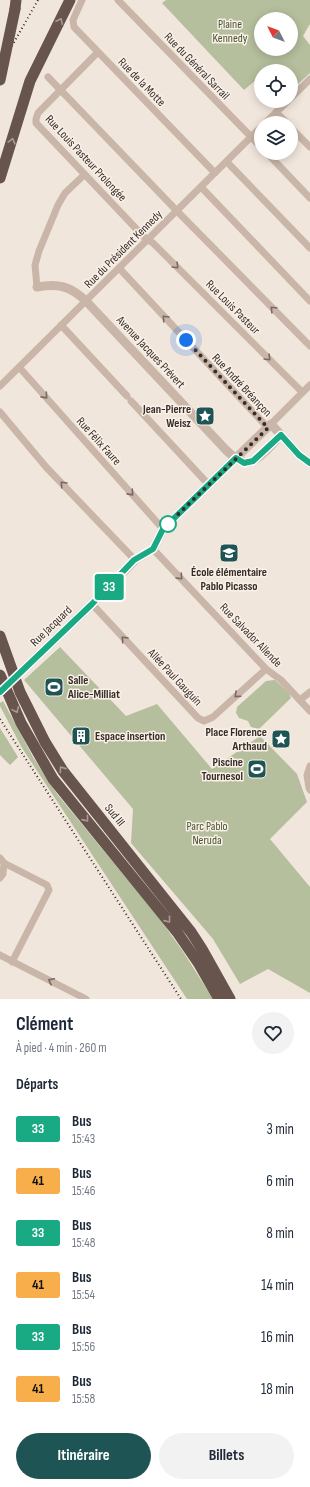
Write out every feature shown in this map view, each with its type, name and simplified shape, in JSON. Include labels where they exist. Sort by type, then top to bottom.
[{"type":"highway","points":[[0,178],[30,81],[70,0]]},
{"type":"highway","points":[[0,80],[15,3]]},
{"type":"highway","name":"Sud III","points":[[0,636],[20,692],[45,742],[63,770],[165,899],[202,949],[230,999]]},
{"type":"highway","name":"Sud III","points":[[0,675],[21,723],[53,778],[178,932],[199,964],[219,999]]},
{"type":"highway","points":[[165,899],[180,913],[207,946],[236,999]]},
{"type":"street","name":"Rue de la Motte","points":[[82,0],[73,20],[74,27],[215,173]]},
{"type":"street","name":"Rue du Général Sarrail","points":[[118,0],[254,140]]},
{"type":"street","points":[[61,90],[98,52]]},
{"type":"street","points":[[48,77],[310,346]]},
{"type":"street","points":[[298,91],[310,79]]},
{"type":"street","name":"Rue Louis Pasteur Prolongée","points":[[61,90],[38,113],[36,123],[147,240]]},
{"type":"street","points":[[272,116],[280,108]]},
{"type":"street","points":[[276,112],[280,116]]},
{"type":"street","name":"Rue du Président Kennedy","points":[[0,386],[254,134]]},
{"type":"street","points":[[298,135],[310,147]]},
{"type":"street","points":[[274,160],[310,198]]},
{"type":"street","points":[[227,162],[310,248]]},
{"type":"street","points":[[37,287],[35,265],[58,205],[65,193],[84,175]]},
{"type":"street","points":[[201,187],[310,301]]},
{"type":"street","name":"Rue Louis Pasteur","points":[[147,240],[153,243],[302,392]]},
{"type":"street","name":"Rue André Bréançon","points":[[119,268],[270,426]]},
{"type":"street","name":"Avenue Jacques Prévert","points":[[37,287],[50,284],[65,287],[76,292],[226,450],[236,458]]},
{"type":"street","points":[[61,326],[209,485]]},
{"type":"street","name":"Rue Félix Faure","points":[[19,367],[163,529]]},
{"type":"street","points":[[153,549],[163,529],[270,426],[310,385]]},
{"type":"street","points":[[0,412],[46,466],[134,560]]},
{"type":"street","points":[[270,426],[281,435],[299,455],[310,463]]},
{"type":"street","points":[[236,458],[244,463],[253,461],[281,435]]},
{"type":"street","name":"Rue Jacquard","points":[[0,692],[92,604],[134,560],[153,549]]},
{"type":"street","name":"Rue Salvador Allende","points":[[153,549],[266,669],[281,680],[310,711]]},
{"type":"street","name":"Allée Paul Gauguin","points":[[92,604],[187,707],[198,718],[204,721],[213,717],[266,669]]},
{"type":"street","points":[[300,700],[310,692]]},
{"type":"street","points":[[310,766],[307,775],[310,790]]},
{"type":"street","points":[[0,878],[3,874],[2,860]]},
{"type":"street","points":[[2,860],[47,885],[49,890],[12,962]]},
{"type":"street","points":[[0,955],[86,999]]},
{"type":"green space","name":"Plaine Kennedy","points":[[166,0],[310,0],[310,24],[303,36],[310,45],[310,73],[298,84],[298,64],[254,64],[254,82],[244,90],[162,3]]},
{"type":"green space","name":"Parc Pablo Neruda","points":[[60,647],[126,716],[157,704],[212,769],[260,736],[297,774],[307,802],[270,839],[310,887],[310,993],[268,969],[240,984],[213,939],[131,843],[133,809],[24,680]]},
{"type":"green space","points":[[275,680],[289,693],[291,698],[259,729],[251,727],[248,721],[239,718],[236,713],[237,707],[266,681]]},
{"type":"green space","points":[[3,701],[33,757],[57,794],[159,918],[182,950],[213,999],[187,999],[22,748],[0,706],[0,703]]},
{"type":"green space","points":[[0,728],[18,757],[10,765],[0,755]]},
{"type":"railway","points":[[0,67],[38,0]]},
{"type":"railway","points":[[0,719],[181,999]]},
{"type":"bus line","name":"33","points":[[0,692],[92,604],[134,560],[153,549],[163,529],[236,458],[244,463],[253,461],[281,435],[304,460],[310,463]]},
{"type":"place","name":"Jean-Pierre Weisz","points":[[205,416]]},
{"type":"place","name":"École élémentaire Pablo Picasso","points":[[229,553]]},
{"type":"place","name":"Salle Alice-Milliat","points":[[54,687]]},
{"type":"place","name":"Espace insertion","points":[[81,736]]},
{"type":"place","name":"Place Florence Arthaud","points":[[281,739]]},
{"type":"place","name":"Piscine Tournesol","points":[[257,769]]},
{"type":"route","points":[[168,524],[268,428],[186,340]]}]
